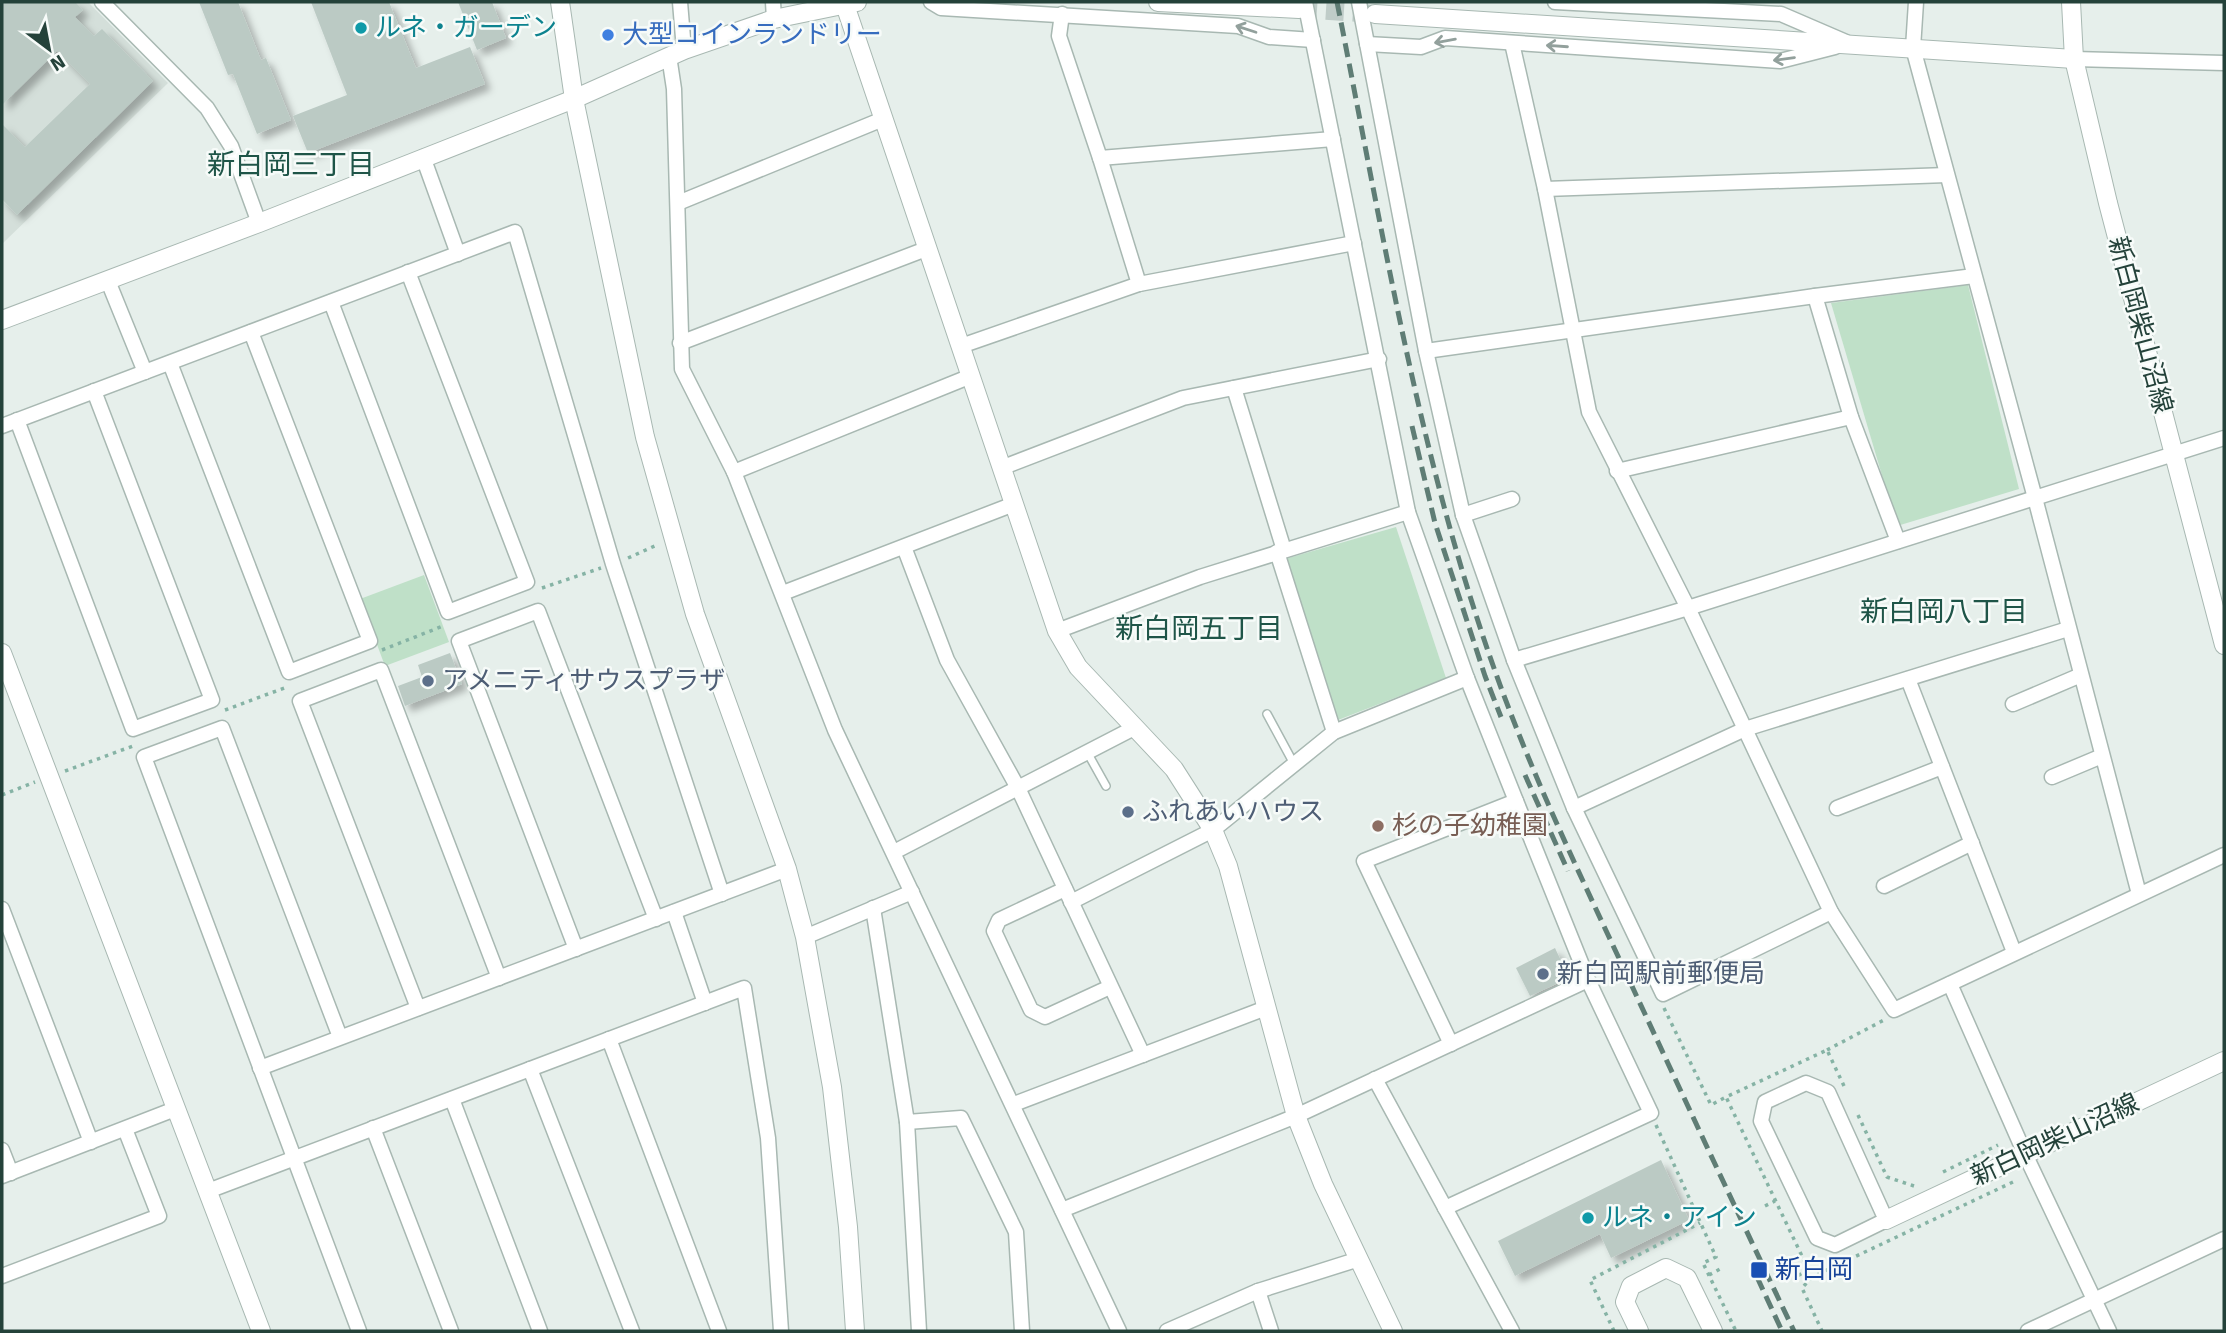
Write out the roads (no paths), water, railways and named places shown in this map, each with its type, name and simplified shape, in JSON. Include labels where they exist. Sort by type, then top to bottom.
[{"type":"street","points":[[102,2],[206,108],[230,146],[259,223]]},
{"type":"street","points":[[561,2],[574,99],[645,437],[695,614],[787,869],[806,937],[834,1099],[848,1227],[855,1331]]},
{"type":"street","points":[[680,2],[674,89],[681,369],[734,472],[835,730],[1119,1331]]},
{"type":"street","points":[[2,320],[108,282],[574,99],[774,10],[848,2],[926,249],[1057,631],[1078,667],[1174,769],[1213,830],[1228,866],[1296,1116],[1323,1184],[1393,1331]]},
{"type":"street","points":[[931,2],[940,8],[1238,26],[1269,37],[1313,40]]},
{"type":"street","points":[[1158,2],[1302,6],[1313,40],[1334,139],[1408,512],[1467,678],[1588,980],[1651,1113],[1445,1208]]},
{"type":"street","points":[[1359,2],[1426,351],[1463,515],[1514,660],[1574,808],[1664,994],[1831,912]]},
{"type":"street","points":[[1555,2],[1615,3],[1781,14],[1850,44]]},
{"type":"street","points":[[1916,2],[1913,48],[2139,894]]},
{"type":"street","name":"新白岡柴山沼線","points":[[2071,2],[2074,59],[2112,216],[2224,645]]},
{"type":"street","points":[[1062,14],[1059,36],[1139,284]]},
{"type":"street","points":[[1375,14],[2074,59],[2224,63]]},
{"type":"street","points":[[1367,44],[1421,47],[1445,38],[1780,61],[1850,44]]},
{"type":"street","points":[[1512,43],[1545,189],[1589,412],[1688,608],[1831,912],[1894,1010],[2224,855]]},
{"type":"street","points":[[678,203],[883,119]]},
{"type":"street","points":[[1100,158],[1334,139]]},
{"type":"street","points":[[423,157],[458,254]]},
{"type":"street","points":[[1545,189],[1947,175]]},
{"type":"street","points":[[2,426],[514,232],[612,564],[722,894]]},
{"type":"street","points":[[961,346],[1139,284],[1354,243]]},
{"type":"street","points":[[680,343],[926,249]]},
{"type":"street","points":[[331,302],[448,612],[527,582],[408,272]]},
{"type":"street","points":[[1426,351],[1974,276]]},
{"type":"street","points":[[108,282],[145,372]]},
{"type":"street","points":[[1815,296],[1851,417],[1898,541]]},
{"type":"street","points":[[170,363],[289,672],[370,641],[251,332]]},
{"type":"street","points":[[1001,468],[1183,398],[1379,359]]},
{"type":"street","points":[[734,472],[971,376]]},
{"type":"street","points":[[1234,388],[1335,732]]},
{"type":"street","points":[[17,420],[133,729],[212,700],[94,391]]},
{"type":"street","points":[[1617,471],[1851,417]]},
{"type":"street","points":[[1514,660],[1688,608],[2224,438]]},
{"type":"street","points":[[1463,515],[1512,499]]},
{"type":"street","points":[[783,593],[1014,504]]},
{"type":"street","points":[[1057,631],[1200,577],[1408,512]]},
{"type":"street","points":[[904,547],[947,660],[1018,788],[1143,1055]]},
{"type":"street","points":[[576,948],[459,641],[538,611],[656,919]]},
{"type":"street","points":[[1574,808],[1745,729],[2068,629]]},
{"type":"street","points":[[2,653],[261,1331]]},
{"type":"street","points":[[418,1008],[300,701],[381,670],[499,978]]},
{"type":"street","points":[[2013,704],[2081,676]]},
{"type":"street","points":[[1110,986],[1045,1017],[1031,1010],[994,931],[999,920],[1068,896],[1213,830],[1335,732],[1467,678]]},
{"type":"street","points":[[1908,679],[2014,952]]},
{"type":"street","points":[[340,1037],[222,728],[144,757],[359,1331]]},
{"type":"street","points":[[894,852],[1134,728]]},
{"type":"street","points":[[2053,777],[2102,756]]},
{"type":"street","points":[[1837,808],[1942,767]]},
{"type":"street","points":[[1451,1044],[1364,861],[1516,801]]},
{"type":"street","points":[[1884,886],[1972,843]]},
{"type":"street","points":[[260,1068],[787,869]]},
{"type":"street","points":[[806,937],[912,892]]},
{"type":"street","points":[[873,908],[907,1122],[919,1331]]},
{"type":"street","points":[[2,909],[90,1142]]},
{"type":"street","points":[[674,912],[705,1003]]},
{"type":"street","points":[[1062,1210],[1296,1116],[1588,980]]},
{"type":"street","points":[[1950,984],[2025,1154],[2109,1331]]},
{"type":"street","points":[[208,1191],[744,988],[768,1138],[778,1330]]},
{"type":"street","points":[[1014,1104],[1266,1008]]},
{"type":"street","points":[[609,1039],[719,1331]]},
{"type":"street","name":"新白岡柴山沼線","points":[[1886,1220],[2224,1061]]},
{"type":"street","points":[[530,1069],[632,1331]]},
{"type":"street","points":[[1375,1079],[1511,1331]]},
{"type":"street","points":[[1806,1083],[1828,1092],[1886,1220],[1835,1245],[1817,1238],[1761,1121],[1765,1102],[1806,1083]]},
{"type":"street","points":[[452,1099],[540,1331]]},
{"type":"street","points":[[2,1150],[6,1175],[175,1109]]},
{"type":"street","points":[[907,1122],[961,1118],[1016,1233],[1022,1331]]},
{"type":"street","points":[[373,1128],[451,1331]]},
{"type":"street","points":[[2,1276],[159,1216],[125,1129]]},
{"type":"street","points":[[2028,1331],[2224,1239]]},
{"type":"street","points":[[1167,1331],[1190,1327],[1258,1290],[1359,1259]]},
{"type":"street","points":[[1639,1331],[1625,1302],[1631,1286],[1666,1268],[1687,1278],[1713,1331]]},
{"type":"street","points":[[1258,1290],[1271,1331]]},
{"type":"lane","points":[[1267,713],[1294,764]]},
{"type":"lane","points":[[1087,752],[1106,786]]},
{"type":"tunnel","points":[[1299,9],[1375,14]]},
{"type":"railway","points":[[1337,2],[1386,256],[1423,424],[1444,507],[1495,671],[1559,829],[1794,1331]]},
{"type":"railway","points":[[1412,426],[1435,523],[1501,717]]},
{"type":"railway","points":[[1525,775],[1568,871]]},
{"type":"railway","points":[[1757,1277],[1782,1331]]},
{"type":"place","name":"ルネ・ガーデン","points":[[361,28]]},
{"type":"place","name":"大型コインランドリー","points":[[608,35]]},
{"type":"place","name":"アメニティサウスプラザ","points":[[428,681]]},
{"type":"place","name":"ふれあいハウス","points":[[1128,812]]},
{"type":"place","name":"杉の子幼稚園","points":[[1378,826]]},
{"type":"place","name":"新白岡駅前郵便局","points":[[1543,974]]},
{"type":"place","name":"ルネ・アイン","points":[[1588,1218]]},
{"type":"place","name":"新白岡","points":[[1759,1270]]},
{"type":"district","name":"新白岡三丁目","points":[[291,165]]},
{"type":"district","name":"新白岡八丁目","points":[[1944,612]]},
{"type":"district","name":"新白岡五丁目","points":[[1199,629]]}]
